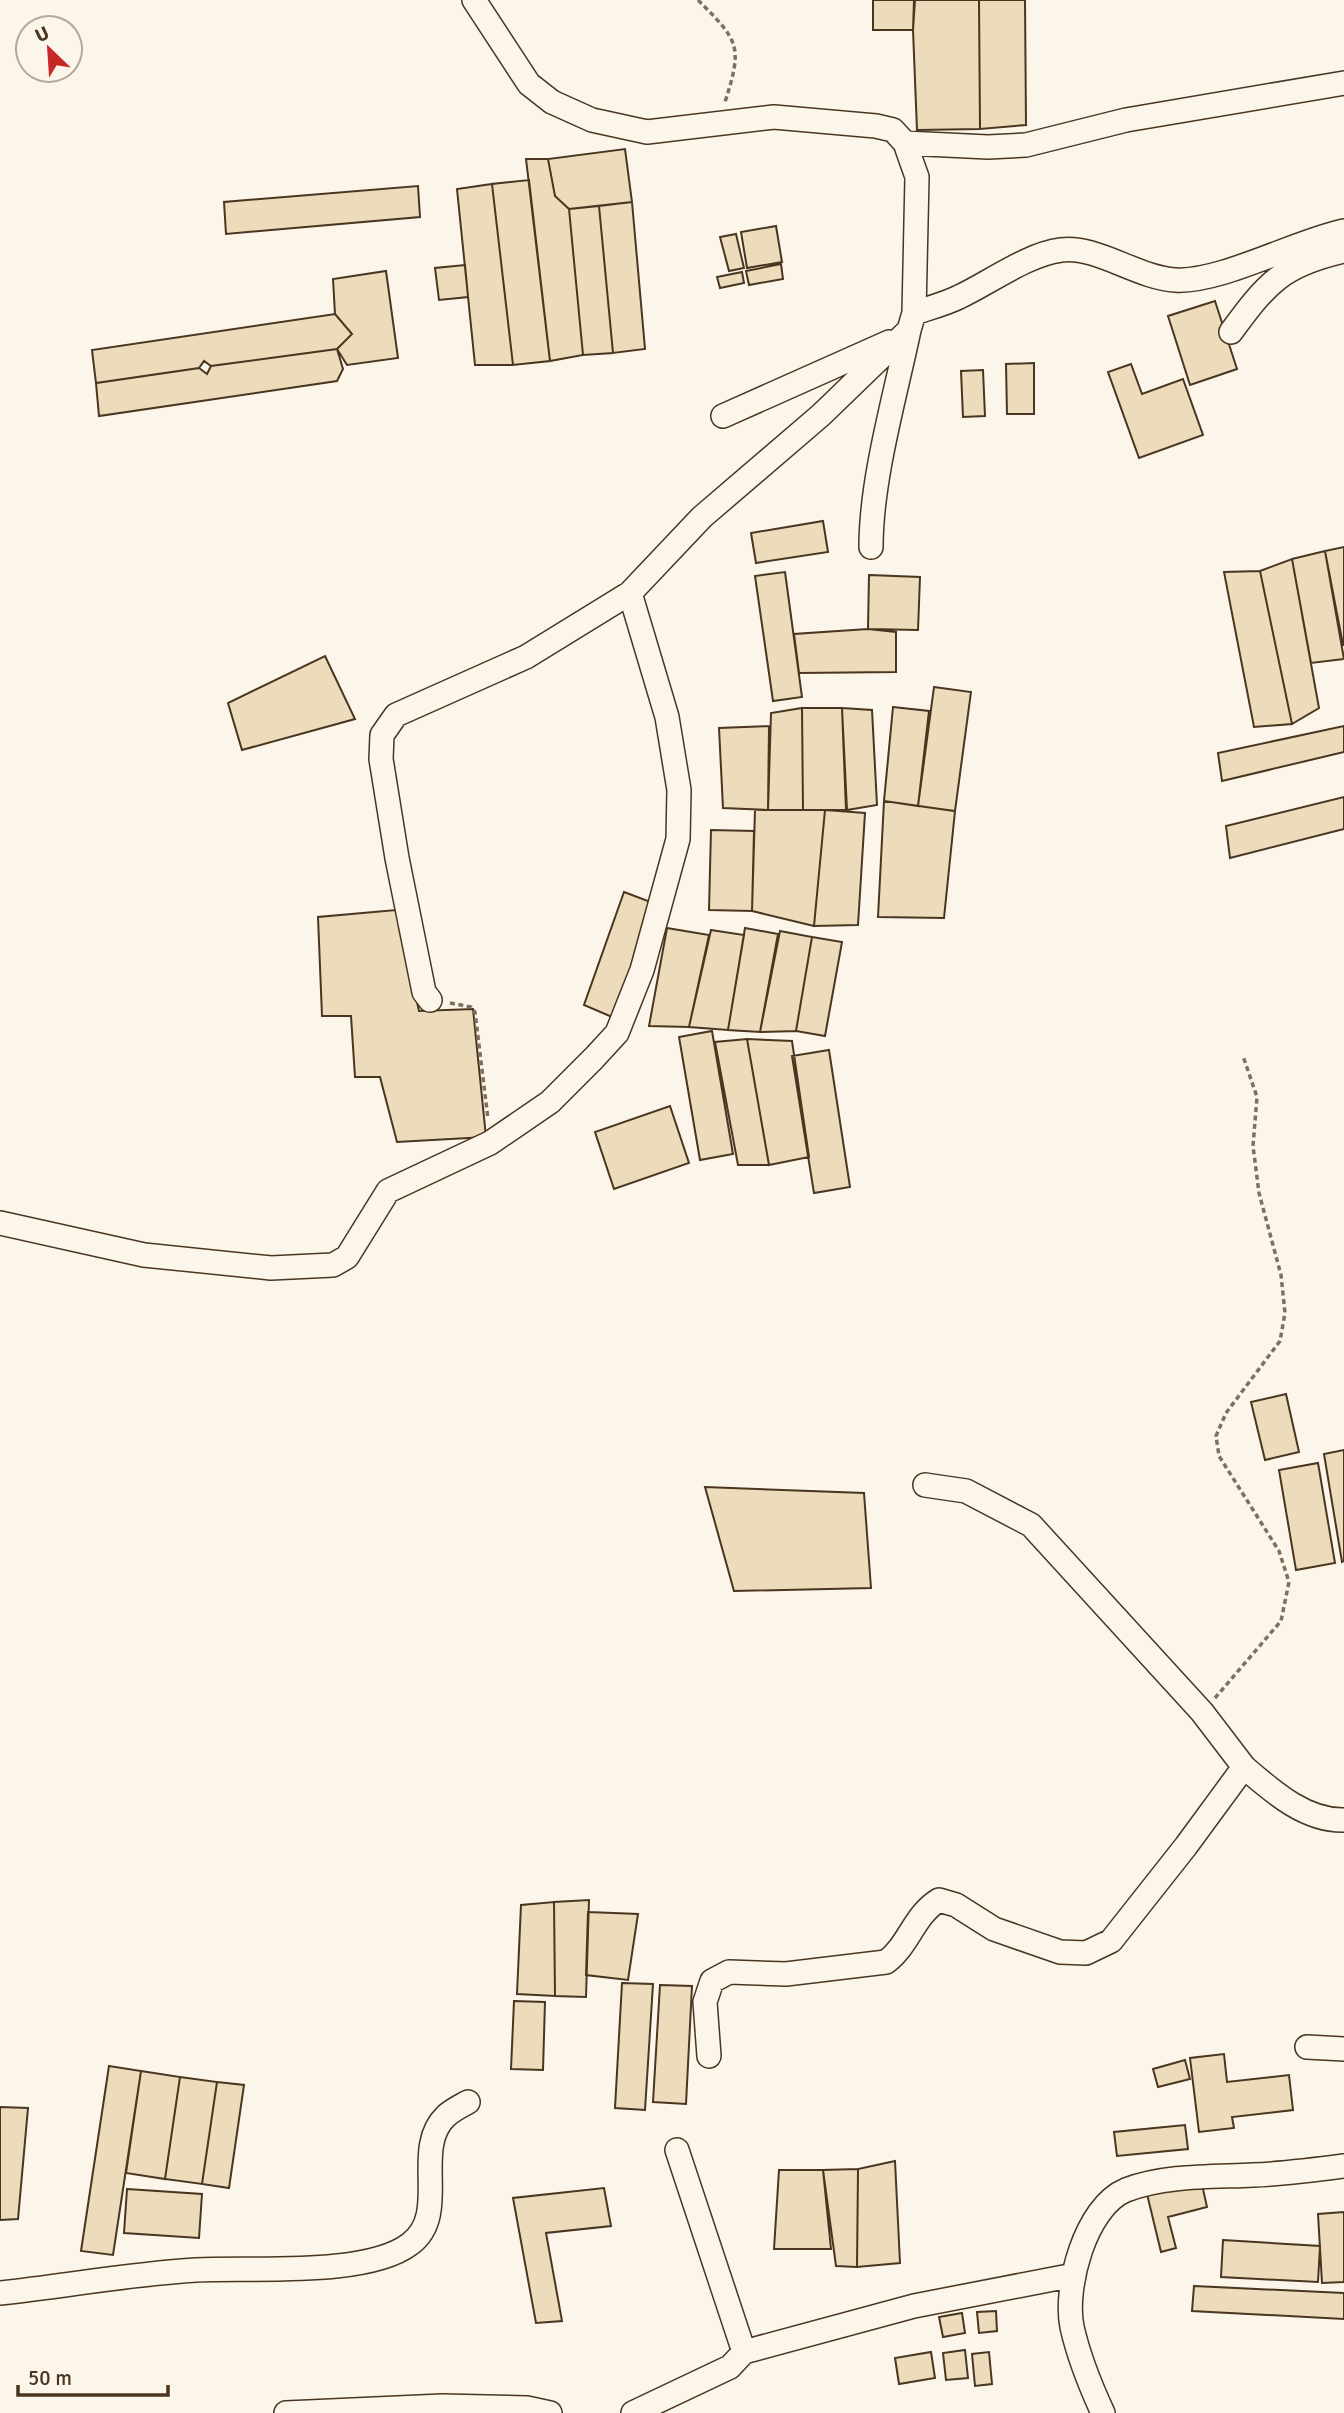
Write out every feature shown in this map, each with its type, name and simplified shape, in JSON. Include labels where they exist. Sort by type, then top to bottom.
[{"type":"street","points":[[474,0],[529,84],[552,102],[592,120],[633,131],[656,131],[719,121],[774,117],[876,126],[893,130],[905,143],[917,177],[909,326],[884,450],[871,527],[871,547]]},
{"type":"street","points":[[905,143],[988,147],[1026,145],[1126,120],[1344,83]]},
{"type":"street","points":[[723,416],[909,326],[1016,268],[1061,250],[1080,251],[1155,277],[1176,281],[1210,276],[1344,231]]},
{"type":"street","points":[[1231,332],[1273,280],[1298,265],[1344,251]]},
{"type":"street","points":[[430,1000],[424,992],[397,858],[381,759],[382,735],[396,715],[526,657],[629,593],[702,517],[821,415],[909,326]]},
{"type":"street","points":[[0,1223],[144,1255],[271,1268],[333,1265],[347,1257],[388,1191],[490,1143],[550,1102],[617,1033],[642,970],[678,839],[679,790],[667,717],[629,593]]},
{"type":"street","points":[[925,1485],[966,1491],[1031,1525],[1202,1712],[1244,1767],[1296,1806],[1325,1821],[1344,1821]]},
{"type":"street","points":[[709,2056],[705,2002],[712,1981],[729,1972],[786,1974],[886,1962],[899,1952],[926,1908],[939,1900],[956,1905],[994,1929],[1060,1952],[1086,1953],[1111,1941],[1244,1767]]},
{"type":"street","points":[[1307,2047],[1344,2049]]},
{"type":"street","points":[[0,2293],[194,2270],[342,2265],[395,2253],[411,2244],[421,2233],[426,2220],[430,2200],[432,2138],[445,2116],[468,2102]]},
{"type":"street","points":[[677,2150],[744,2352]]},
{"type":"street","points":[[1103,2413],[1085,2375],[1072,2324],[1074,2275],[1085,2235],[1100,2212],[1124,2190],[1177,2179],[1286,2174],[1344,2166]]},
{"type":"street","points":[[633,2413],[730,2367],[744,2352],[914,2306],[1074,2275]]},
{"type":"street","points":[[286,2413],[442,2406],[527,2408],[550,2413]]},
{"type":"path","points":[[698,0],[718,17],[733,37],[736,66],[719,121]]},
{"type":"path","points":[[430,1000],[471,1007],[475,1012],[490,1143]]},
{"type":"path","points":[[1202,1712],[1281,1621],[1289,1582],[1279,1551],[1240,1495],[1219,1456],[1216,1436],[1226,1413],[1280,1341],[1285,1312],[1281,1275],[1259,1192],[1253,1146],[1257,1097],[1243,1056]]},
{"type":"building","points":[[873,0],[914,0],[913,30],[873,30]]},
{"type":"building","points":[[915,0],[979,0],[980,129],[917,130],[913,30]]},
{"type":"building","points":[[979,0],[1025,0],[1026,125],[980,129]]},
{"type":"building","points":[[625,149],[632,202],[569,209],[555,196],[548,159]]},
{"type":"building","points":[[526,159],[548,159],[555,196],[569,209],[583,355],[550,361]]},
{"type":"building","points":[[529,180],[550,361],[513,365],[492,184]]},
{"type":"building","points":[[492,184],[513,365],[475,365],[457,189]]},
{"type":"building","points":[[418,186],[420,217],[226,234],[224,202]]},
{"type":"building","points":[[632,202],[645,349],[613,353],[599,206]]},
{"type":"building","points":[[599,206],[613,353],[583,355],[569,209]]},
{"type":"building","points":[[776,226],[782,262],[747,268],[741,232]]},
{"type":"building","points":[[736,234],[744,268],[729,271],[720,237]]},
{"type":"building","points":[[781,264],[783,279],[749,285],[746,271]]},
{"type":"building","points":[[465,265],[468,297],[439,300],[435,268]]},
{"type":"building","points":[[386,271],[398,358],[347,365],[337,349],[352,334],[335,314],[333,279]]},
{"type":"building","points":[[742,272],[744,283],[720,288],[717,277]]},
{"type":"building","points":[[1215,301],[1237,369],[1190,385],[1168,316]]},
{"type":"building","points":[[335,314],[352,334],[337,349],[211,366],[204,361],[199,368],[96,383],[92,350]]},
{"type":"building","points":[[337,349],[343,369],[337,381],[99,416],[96,383],[199,368],[207,374],[211,366]]},
{"type":"building","points":[[1034,363],[1034,414],[1007,414],[1006,364]]},
{"type":"building","points":[[1131,364],[1142,394],[1183,379],[1203,435],[1139,458],[1108,372]]},
{"type":"building","points":[[983,370],[985,416],[963,417],[961,371]]},
{"type":"building","points":[[823,521],[828,552],[756,563],[751,533]]},
{"type":"building","points":[[1344,547],[1344,645],[1343,645],[1325,551]]},
{"type":"building","points":[[1325,551],[1344,659],[1311,663],[1292,559]]},
{"type":"building","points":[[1292,559],[1319,708],[1292,724],[1260,571]]},
{"type":"building","points":[[1260,571],[1292,724],[1254,727],[1224,572]]},
{"type":"building","points":[[785,572],[802,697],[773,701],[755,576]]},
{"type":"building","points":[[869,575],[920,577],[918,630],[868,629]]},
{"type":"building","points":[[868,629],[896,632],[896,672],[799,673],[794,634]]},
{"type":"building","points":[[325,656],[355,719],[242,750],[228,703]]},
{"type":"building","points":[[934,687],[971,692],[955,811],[918,806]]},
{"type":"building","points":[[893,707],[929,711],[918,806],[884,801]]},
{"type":"building","points":[[802,708],[842,708],[846,810],[803,810]]},
{"type":"building","points":[[802,708],[803,810],[768,810],[771,713]]},
{"type":"building","points":[[842,708],[872,710],[877,805],[847,810]]},
{"type":"building","points":[[769,726],[768,810],[723,808],[719,728]]},
{"type":"building","points":[[1344,726],[1344,752],[1222,781],[1218,753]]},
{"type":"building","points":[[1344,797],[1344,829],[1230,858],[1226,826]]},
{"type":"building","points":[[884,801],[955,811],[944,918],[878,917]]},
{"type":"building","points":[[755,810],[825,810],[814,926],[752,911]]},
{"type":"building","points":[[825,810],[865,813],[858,925],[814,926]]},
{"type":"building","points":[[711,830],[754,831],[752,911],[709,910]]},
{"type":"building","points":[[624,892],[656,904],[612,1017],[584,1005]]},
{"type":"building","points":[[396,910],[419,1011],[473,1009],[486,1137],[397,1142],[380,1077],[355,1077],[351,1016],[322,1016],[318,917]]},
{"type":"building","points":[[667,928],[709,935],[689,1027],[649,1026]]},
{"type":"building","points":[[745,928],[778,934],[760,1032],[728,1030]]},
{"type":"building","points":[[711,930],[744,935],[728,1030],[689,1027]]},
{"type":"building","points":[[780,931],[812,937],[796,1031],[760,1032]]},
{"type":"building","points":[[812,937],[842,942],[825,1036],[796,1031]]},
{"type":"building","points":[[712,1031],[733,1154],[700,1160],[679,1037]]},
{"type":"building","points":[[747,1039],[792,1041],[809,1157],[769,1165]]},
{"type":"building","points":[[747,1039],[769,1165],[738,1165],[715,1042]]},
{"type":"building","points":[[829,1050],[850,1187],[814,1193],[792,1056]]},
{"type":"building","points":[[670,1106],[689,1163],[614,1189],[595,1132]]},
{"type":"building","points":[[1286,1394],[1299,1452],[1265,1460],[1251,1402]]},
{"type":"building","points":[[1344,1450],[1344,1561],[1342,1562],[1324,1454]]},
{"type":"building","points":[[1318,1463],[1335,1563],[1296,1570],[1279,1470]]},
{"type":"building","points":[[705,1487],[864,1493],[871,1588],[734,1591]]},
{"type":"building","points":[[589,1900],[586,1997],[555,1996],[554,1902]]},
{"type":"building","points":[[554,1902],[555,1996],[517,1994],[521,1905]]},
{"type":"building","points":[[588,1912],[638,1914],[628,1980],[586,1975]]},
{"type":"building","points":[[622,1983],[653,1984],[645,2110],[615,2108]]},
{"type":"building","points":[[660,1985],[692,1986],[686,2104],[653,2102]]},
{"type":"building","points":[[514,2001],[545,2002],[543,2070],[511,2069]]},
{"type":"building","points":[[1224,2054],[1227,2082],[1289,2075],[1293,2110],[1232,2117],[1234,2128],[1199,2132],[1190,2058]]},
{"type":"building","points":[[1185,2060],[1190,2079],[1158,2087],[1153,2069]]},
{"type":"building","points":[[109,2066],[141,2071],[113,2255],[81,2251]]},
{"type":"building","points":[[141,2071],[180,2077],[165,2179],[126,2173]]},
{"type":"building","points":[[180,2077],[217,2082],[202,2184],[165,2179]]},
{"type":"building","points":[[217,2082],[244,2085],[229,2188],[202,2184]]},
{"type":"building","points":[[0,2107],[28,2108],[18,2219],[0,2220]]},
{"type":"building","points":[[1185,2125],[1188,2149],[1117,2156],[1114,2132]]},
{"type":"building","points":[[895,2161],[900,2263],[857,2267],[858,2169]]},
{"type":"building","points":[[858,2169],[857,2267],[836,2266],[823,2170]]},
{"type":"building","points":[[779,2170],[823,2170],[831,2249],[774,2249]]},
{"type":"building","points":[[1201,2180],[1207,2207],[1168,2217],[1176,2248],[1161,2252],[1147,2194]]},
{"type":"building","points":[[604,2188],[611,2226],[546,2233],[562,2321],[536,2323],[513,2198]]},
{"type":"building","points":[[127,2189],[202,2194],[199,2238],[124,2233]]},
{"type":"building","points":[[1344,2212],[1344,2282],[1322,2283],[1318,2214]]},
{"type":"building","points":[[1223,2240],[1320,2246],[1318,2282],[1221,2277]]},
{"type":"building","points":[[1194,2286],[1344,2293],[1344,2319],[1192,2311]]},
{"type":"building","points":[[996,2311],[997,2331],[979,2333],[977,2312]]},
{"type":"building","points":[[962,2313],[965,2333],[943,2337],[939,2317]]},
{"type":"building","points":[[965,2350],[968,2378],[946,2380],[943,2353]]},
{"type":"building","points":[[931,2352],[935,2378],[899,2384],[895,2358]]},
{"type":"building","points":[[989,2352],[992,2384],[975,2386],[972,2354]]}]
